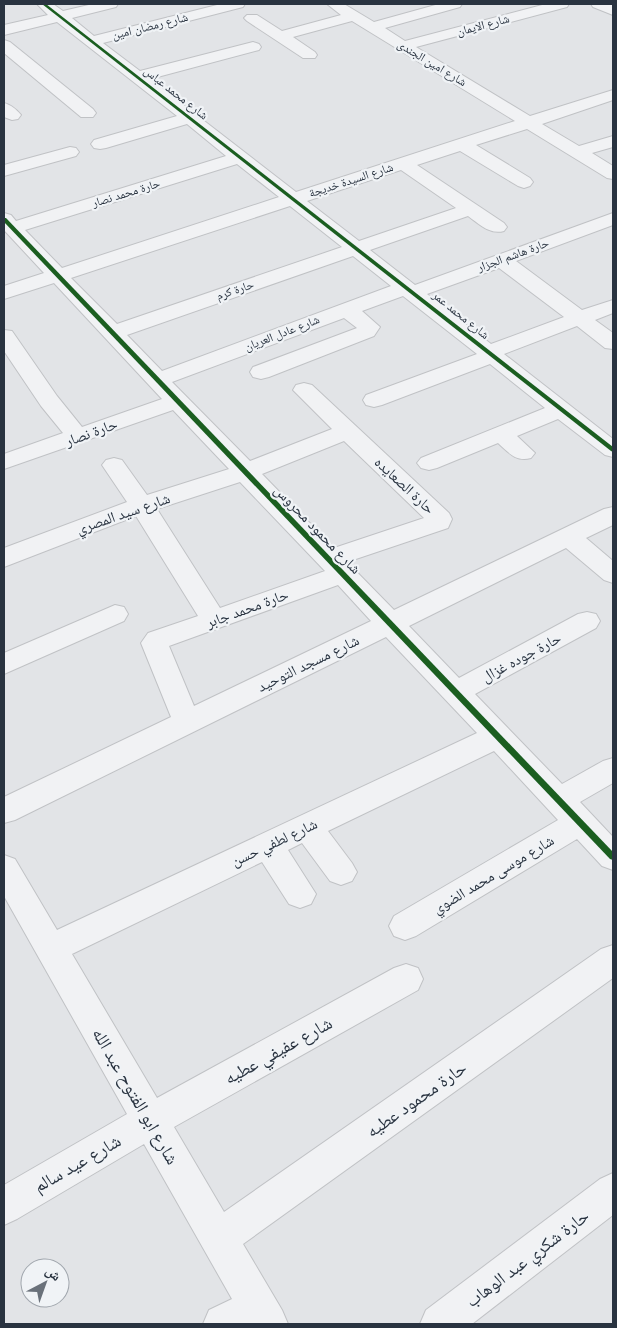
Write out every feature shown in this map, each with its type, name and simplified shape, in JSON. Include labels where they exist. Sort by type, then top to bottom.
[{"type":"street","name":"شارع محمد عباس","points":[[44,4],[295,198]]},
{"type":"street","points":[[4,30],[110,4]]},
{"type":"street","name":"شارع رمضان امين","points":[[91,40],[238,4]]},
{"type":"street","name":"شارع امين الجندى","points":[[337,4],[613,174]]},
{"type":"street","points":[[372,26],[455,4]]},
{"type":"street","name":"شارع الايمان","points":[[404,46],[562,4]]},
{"type":"street","points":[[598,4],[613,11]]},
{"type":"street","points":[[280,36],[355,16]]},
{"type":"street","points":[[252,18],[309,55]]},
{"type":"street","points":[[4,45],[87,113]]},
{"type":"street","points":[[138,77],[253,47]]},
{"type":"street","name":"شارع السيدة خديجة","points":[[4,293],[613,95]]},
{"type":"street","name":"شارع محمد عباس","points":[[100,144],[190,118]]},
{"type":"street","points":[[578,152],[613,141]]},
{"type":"street","points":[[461,144],[524,182]]},
{"type":"street","points":[[4,171],[70,152]]},
{"type":"street","name":"حارة محمد نصار","points":[[8,224],[240,157]]},
{"type":"street","points":[[403,163],[497,227]]},
{"type":"street","name":"شارع محمد عمر","points":[[295,198],[613,450]]},
{"type":"street","name":"حارة كرم","points":[[112,333],[470,209]]},
{"type":"street","name":"حارة هاشم الجزار","points":[[410,289],[501,260],[613,219]]},
{"type":"street","name":"شارع محمود محروس","points":[[8,224],[613,857]]},
{"type":"street","points":[[501,260],[613,343]]},
{"type":"street","name":"شارع عادل العريان","points":[[157,380],[346,310],[410,289]]},
{"type":"street","points":[[374,400],[613,306]]},
{"type":"street","points":[[261,372],[367,332],[369,327],[346,310]]},
{"type":"street","points":[[4,336],[49,401],[78,437]]},
{"type":"street","name":"حارة الصعايده","points":[[304,390],[440,519],[439,522],[335,566]]},
{"type":"street","name":"حارة نصار","points":[[4,462],[177,401]]},
{"type":"street","points":[[429,463],[562,409]]},
{"type":"street","name":"شارع سيد المصري","points":[[4,558],[57,536],[245,472],[347,431]]},
{"type":"street","points":[[501,434],[523,453]]},
{"type":"street","points":[[114,464],[214,620]]},
{"type":"street","name":"شارع مسجد التوحيد","points":[[4,811],[613,515]]},
{"type":"street","points":[[568,537],[613,574]]},
{"type":"street","name":"حارة محمد جابر","points":[[187,722],[156,646],[158,640],[214,620],[335,566]]},
{"type":"street","points":[[4,664],[115,614]]},
{"type":"street","name":"حارة جوده غزال","points":[[456,692],[587,621]]},
{"type":"street","name":"شارع لطفي حسن","points":[[50,949],[498,736]]},
{"type":"street","points":[[559,800],[613,769]]},
{"type":"street","name":"شارع موسى محمد الضوي","points":[[405,926],[580,822]]},
{"type":"street","points":[[307,826],[341,872]]},
{"type":"street","points":[[268,845],[300,894]]},
{"type":"street","name":"شارع ابو الفتوح عبد الله","points":[[4,868],[263,1315]]},
{"type":"street","name":"حارة محمود عطيه","points":[[218,1239],[613,959]]},
{"type":"street","name":"شارع عفيفي عطيه","points":[[150,1121],[406,979]]},
{"type":"street","name":"شارع عيد سالم","points":[[4,1206],[150,1121]]},
{"type":"street","name":"حارة شكري عبد الوهاب","points":[[440,1324],[613,1192]]},
{"type":"street","points":[[222,1324],[263,1315]]},
{"type":"cycle path","points":[[44,4],[613,450]]},
{"type":"cycle path","points":[[4,219],[613,857]]}]
